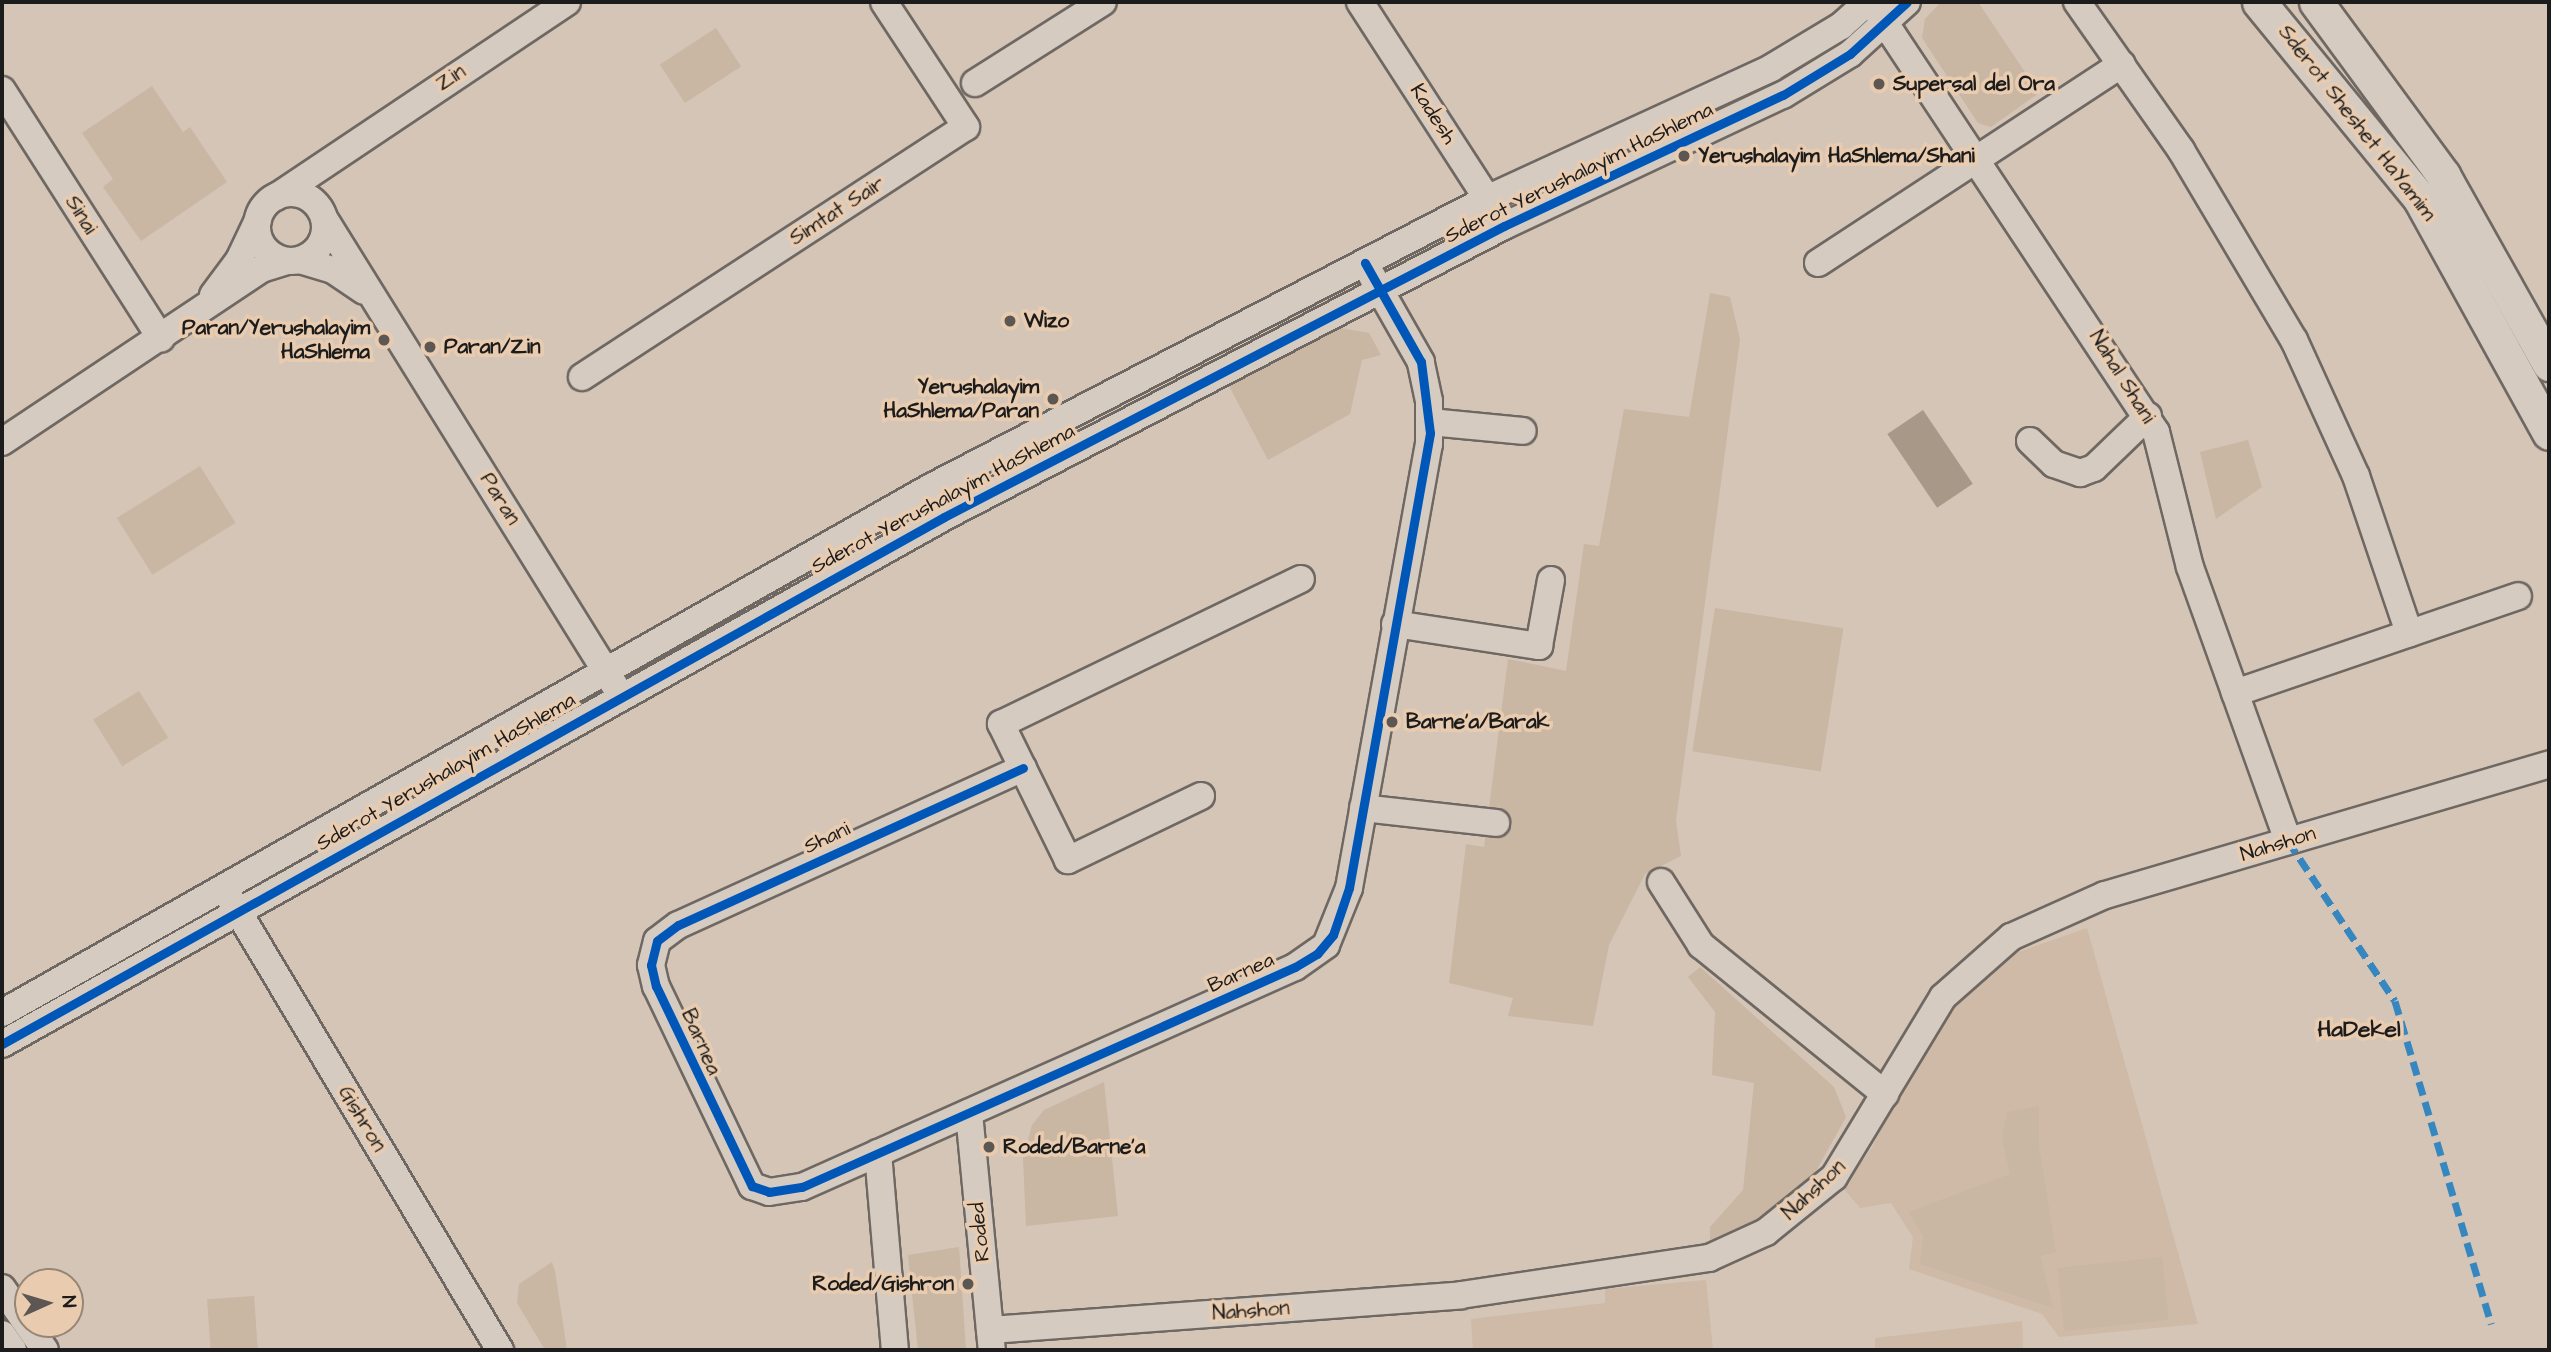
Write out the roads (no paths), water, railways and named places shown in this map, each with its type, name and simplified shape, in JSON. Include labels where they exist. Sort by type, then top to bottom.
[{"type":"main road","name":"Sderot Sheshet HaYamim","points":[[2259,2],[2420,199],[2549,433]]},
{"type":"main road","name":"Sderot Sheshet HaYamim","points":[[2316,2],[2443,175],[2549,364]]},
{"type":"street","name":"Zin","points":[[276,197],[567,2]]},
{"type":"street","name":"Simtat Sair","points":[[582,377],[967,127],[884,2]]},
{"type":"street","points":[[975,83],[1102,2]]},
{"type":"street","name":"Kadesh","points":[[1360,2],[1489,198],[1504,226]]},
{"type":"street","name":"Sderot Yerushalayim HaShlema","points":[[2,1013],[931,487],[1489,198],[1771,68],[1841,26],[1869,2]]},
{"type":"street","name":"Nahal Shani","points":[[1869,2],[1887,23],[2148,416],[2166,457],[2190,567],[2288,841]]},
{"type":"street","name":"Sderot Yerushalayim HaShlema","points":[[2,1044],[619,694],[944,517],[1504,226],[1783,95],[1850,54],[1907,2]]},
{"type":"street","points":[[2077,2],[2122,64],[2221,213],[2294,340],[2356,476],[2409,633]]},
{"type":"street","points":[[1818,263],[2122,64]]},
{"type":"street","name":"Sinai","points":[[2,90],[161,340]]},
{"type":"street","points":[[2,442],[195,318],[261,270],[294,261],[321,244],[320,188],[335,155]]},
{"type":"street","points":[[195,318],[239,260],[258,219],[276,197],[296,193],[321,212]]},
{"type":"street","name":"Paran","points":[[321,212],[608,670],[619,694]]},
{"type":"street","points":[[258,219],[264,248],[294,261]]},
{"type":"street","name":"Paran","points":[[294,261],[343,275],[378,305]]},
{"type":"street","name":"Barnea","points":[[653,949],[656,986],[752,1186],[769,1192],[790,1191],[878,1153],[1317,954],[1345,907],[1430,422],[1421,362],[1365,263]]},
{"type":"street","points":[[2030,441],[2054,464],[2080,472],[2094,468],[2148,416]]},
{"type":"street","points":[[1430,422],[1523,431]]},
{"type":"street","points":[[1201,796],[1068,860],[1001,724],[1301,579]]},
{"type":"street","points":[[1395,624],[1539,646],[1551,580]]},
{"type":"street","points":[[2235,693],[2518,596]]},
{"type":"street","name":"Nahshon","points":[[991,1340],[1154,1318],[1461,1295],[1709,1258],[1766,1232],[1814,1196],[1850,1158],[1943,997],[2011,937],[2070,907],[2549,764]]},
{"type":"street","name":"Shani","points":[[653,949],[678,925],[1023,768]]},
{"type":"street","points":[[1363,808],[1496,823]]},
{"type":"street","points":[[1661,882],[1701,945],[1885,1094]]},
{"type":"street","name":"Gishron","points":[[224,887],[500,1350]]},
{"type":"street","name":"Roded","points":[[969,1113],[991,1340]]},
{"type":"street","points":[[878,1153],[895,1350]]},
{"type":"street","points":[[2,1288],[45,1350]]},
{"type":"street","points":[[2,1334],[13,1350]]},
{"type":"place","name":"Supersal del Ora","points":[[1879,84]]},
{"type":"place","name":"Yerushalayim HaShlema/Shani","points":[[1684,156]]},
{"type":"place","name":"Wizo","points":[[1010,321]]},
{"type":"place","name":"Paran/Yerushalayim HaShlema","points":[[384,340]]},
{"type":"place","name":"Paran/Zin","points":[[430,347]]},
{"type":"place","name":"Yerushalayim HaShlema/Paran","points":[[1053,399]]},
{"type":"place","name":"Barne'a/Barak","points":[[1392,722]]},
{"type":"place","name":"Roded/Barne'a","points":[[989,1147]]},
{"type":"place","name":"Roded/Gishron","points":[[968,1284]]},
{"type":"district","name":"HaDekel","points":[[2359,1029]]}]
